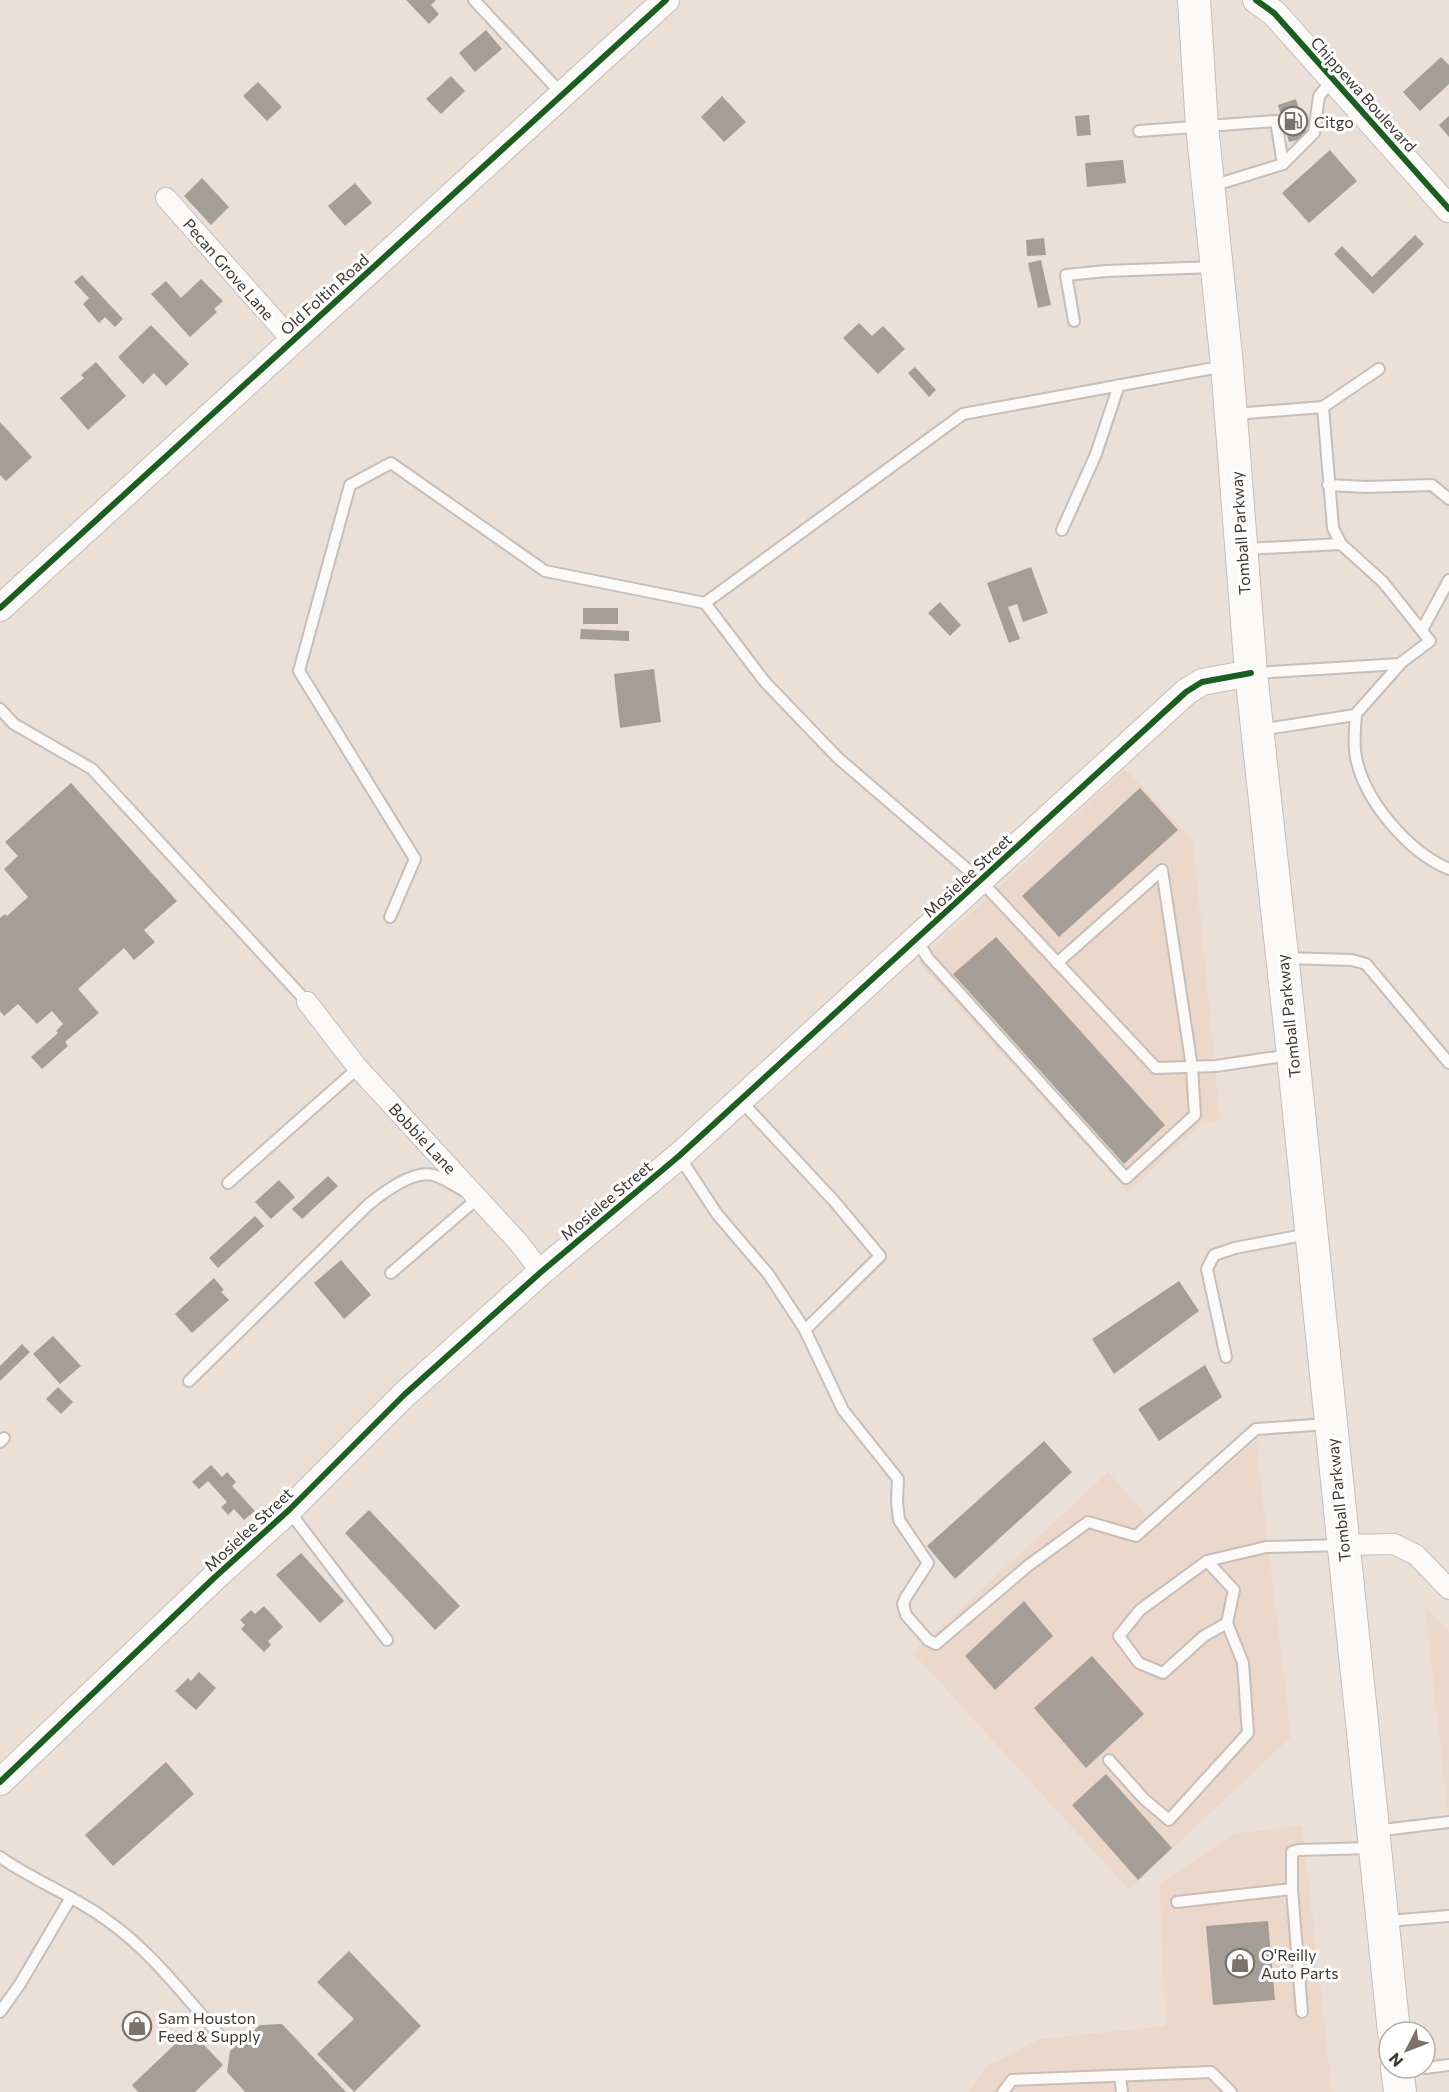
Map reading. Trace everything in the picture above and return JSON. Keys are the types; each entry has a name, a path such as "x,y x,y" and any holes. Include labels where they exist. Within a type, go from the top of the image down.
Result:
{"main road":[{"name":"Tomball Parkway","path":"1194,0 1202,126 1227,365 1251,673 1293,1055 1393,2020"}],"street":[{"name":"Old Foltin Road","path":"0,608 666,0"},
{"name":"Chippewa Boulevard","path":"1256,0 1274,13 1449,209"},
{"name":"Pecan Grove Lane","path":"166,198 293,341"},
{"name":"Mosielee Street","path":"0,1782 215,1577 289,1510 404,1395 541,1272 679,1156 1186,692 1202,682 1251,673"},
{"name":"Bobbie Lane","path":"307,1002 358,1068 519,1243 541,1272"},
{"path":"1343,1545 1394,1544 1416,1556 1449,1589"}],"lane":[{"path":"474,0 563,95"},
{"path":"1208,187 1283,164 1314,133 1319,96 1333,79"},
{"path":"1139,132 1276,122 1283,164"},
{"path":"1074,321 1066,275 1121,270 1217,267"},
{"path":"705,603 963,414 1227,365"},
{"path":"1231,415 1323,407 1379,369"},
{"path":"1062,530 1096,454 1119,385"},
{"path":"1323,407 1333,528 1341,544 1383,582 1430,641 1400,664 1356,715 1354,738 1356,758 1363,779 1379,808 1410,843 1436,864 1449,869"},
{"path":"390,917 415,859 299,671 350,485 391,463 545,571 705,603 765,682 838,758 981,881 1156,1068 1216,1066 1293,1055"},
{"path":"1328,485 1366,487 1432,484 1449,499"},
{"path":"1241,549 1341,544"},
{"path":"1422,630 1449,580"},
{"path":"1251,673 1400,664"},
{"path":"0,709 14,724 92,769 307,1002"},
{"path":"1257,730 1356,715"},
{"path":"917,939 927,957 1126,1178 1195,1115 1192,1067 1162,870 1057,963"},
{"path":"1282,958 1352,960 1366,964 1449,1063"},
{"path":"228,1183 358,1068"},
{"path":"740,1100 834,1202 880,1256 805,1330"},
{"path":"679,1156 717,1214 769,1275 805,1330 843,1410 898,1479 898,1520 928,1563 903,1604 906,1615 928,1640 936,1644 1029,1565 1088,1521 1136,1536 1256,1429 1331,1424"},
{"path":"189,1381 369,1204 391,1188 412,1177 432,1174 478,1198 391,1273"},
{"path":"1226,1357 1207,1269 1214,1255 1235,1248 1311,1234"},
{"path":"289,1510 387,1640"},
{"path":"1227,1623 1204,1636 1163,1673 1139,1663 1119,1636 1140,1610 1207,1561 1266,1547 1343,1545"},
{"path":"1108,1760 1144,1799 1169,1820 1248,1733 1243,1663 1227,1623 1234,1590 1207,1561"},
{"path":"1302,2012 1292,1889 1292,1852 1374,1839 1449,1822"},
{"path":"0,1857 106,1919 129,1936 221,2037"},
{"path":"1177,1902 1292,1889"},
{"path":"0,2012 20,1984 70,1899"},
{"path":"1382,1922 1449,1916"},
{"path":"1004,2092 1012,2080 1211,2072 1231,2092"},
{"path":"1120,2076 1122,2092"}],"shaded area":[{"path":"1125,769 1193,840 1220,1120 1201,1124 1128,1192 918,962"},
{"path":"1256,1441 1291,1737 1129,1890 913,1653 1108,1472 1157,1527"},
{"path":"1425,1606 1449,1632 1449,1824"},
{"path":"1302,1825 1332,2092 969,2092 985,2067 1039,2039 1166,2026 1159,1884 1233,1834"}],"building":[{"path":"406,0 436,0 431,5 439,14 429,24"},
{"path":"486,30 502,49 475,72 459,53"},
{"path":"1441,57 1449,65 1449,84 1420,111 1403,92"},
{"path":"451,76 465,91 441,114 426,99"},
{"path":"258,82 282,107 267,121 243,96"},
{"path":"722,96 746,122 724,142 701,117"},
{"name":"Citgo","path":"1296,99 1308,137 1289,142 1278,105"},
{"path":"1089,115 1091,135 1077,136 1075,116"},
{"path":"1449,116 1449,137 1439,125"},
{"path":"1330,150 1357,181 1309,223 1282,193"},
{"path":"1123,160 1126,183 1087,187 1085,163"},
{"path":"202,178 229,207 211,225 184,196"},
{"path":"355,183 372,203 345,226 328,206"},
{"path":"1415,235 1424,244 1373,294 1334,254 1342,246 1372,277"},
{"path":"1044,238 1046,255 1027,256 1026,240"},
{"path":"1041,260 1051,305 1038,308 1028,263"},
{"path":"82,275 123,319 115,327 105,317 99,323 83,304 89,298 74,282"},
{"path":"201,279 223,301 214,309 217,312 190,337 151,294 166,281 181,298"},
{"path":"859,323 872,336 883,326 905,349 878,374 843,338"},
{"path":"151,325 189,364 166,386 154,373 143,384 118,357"},
{"path":"96,362 126,396 88,430 60,398 84,378 81,375"},
{"path":"915,367 936,390 929,397 908,373"},
{"path":"0,422 32,457 6,481 0,475"},
{"path":"1031,567 1048,613 1023,622 1017,604 1008,607 1020,639 1009,643 987,583"},
{"path":"940,602 961,625 950,636 928,613"},
{"path":"583,608 618,608 618,624 583,624"},
{"path":"581,629 629,631 629,641 580,639"},
{"path":"654,669 661,722 620,728 614,674"},
{"path":"71,783 177,901 144,930 155,942 134,960 124,948 78,989 99,1013 65,1042 68,1046 42,1069 31,1057 58,1033 56,1031 63,1024 52,1011 37,1024 18,1004 4,1016 0,1011 0,918 5,914 7,916 28,897 4,869 18,856 5,842"},
{"path":"1140,788 1178,830 1059,937 1022,896"},
{"path":"996,937 1165,1125 1124,1164 953,974"},
{"path":"328,1176 338,1186 302,1219 292,1209"},
{"path":"279,1180 295,1197 271,1219 255,1202"},
{"path":"255,1216 264,1226 218,1268 209,1258"},
{"path":"341,1260 371,1295 344,1319 314,1283"},
{"path":"214,1278 224,1290 221,1292 229,1300 192,1333 175,1314"},
{"path":"1179,1281 1199,1311 1114,1374 1092,1339"},
{"path":"53,1336 81,1366 60,1384 33,1354"},
{"path":"22,1344 30,1352 0,1381 0,1366"},
{"path":"1205,1365 1222,1397 1159,1441 1138,1409"},
{"path":"58,1387 73,1402 61,1414 46,1399"},
{"path":"1044,1441 1072,1472 955,1579 927,1546"},
{"path":"211,1465 222,1477 227,1472 236,1482 232,1486 255,1511 244,1520 234,1509 228,1515 221,1507 227,1502 208,1481 199,1489 192,1482"},
{"path":"369,1510 460,1606 435,1630 345,1533"},
{"path":"301,1553 344,1601 320,1623 276,1575"},
{"path":"1024,1601 1053,1636 995,1690 965,1656"},
{"path":"264,1606 283,1627 268,1641 271,1645 264,1652 241,1629 245,1625 240,1620 251,1610 255,1614"},
{"path":"1092,1656 1144,1714 1086,1768 1034,1708"},
{"path":"199,1672 216,1688 196,1710 175,1691 188,1678 191,1681"},
{"path":"166,1762 194,1794 113,1866 85,1835"},
{"path":"1106,1774 1172,1848 1138,1880 1072,1805"},
{"name":"O'Reilly Auto Parts","path":"1268,1921 1275,2000 1213,2005 1206,1926"},
{"path":"349,1951 421,2026 354,2092 317,2054 354,2019 317,1982"},
{"path":"282,2024 346,2092 245,2092 227,2072 230,2051 260,2025"},
{"path":"190,2030 223,2065 195,2092 138,2092 132,2085"}],"cycle path":[{"path":"0,608 666,0"},
{"path":"1256,0 1274,13 1449,209"},
{"path":"0,1782 215,1577 289,1510 404,1395 541,1272 679,1156 1186,692 1202,682 1251,673"}],"place":[{"name":"Citgo","path":"1293,121"},
{"name":"O'Reilly Auto Parts","path":"1240,1963"},
{"name":"Sam Houston Feed & Supply","path":"137,2026"}]}
